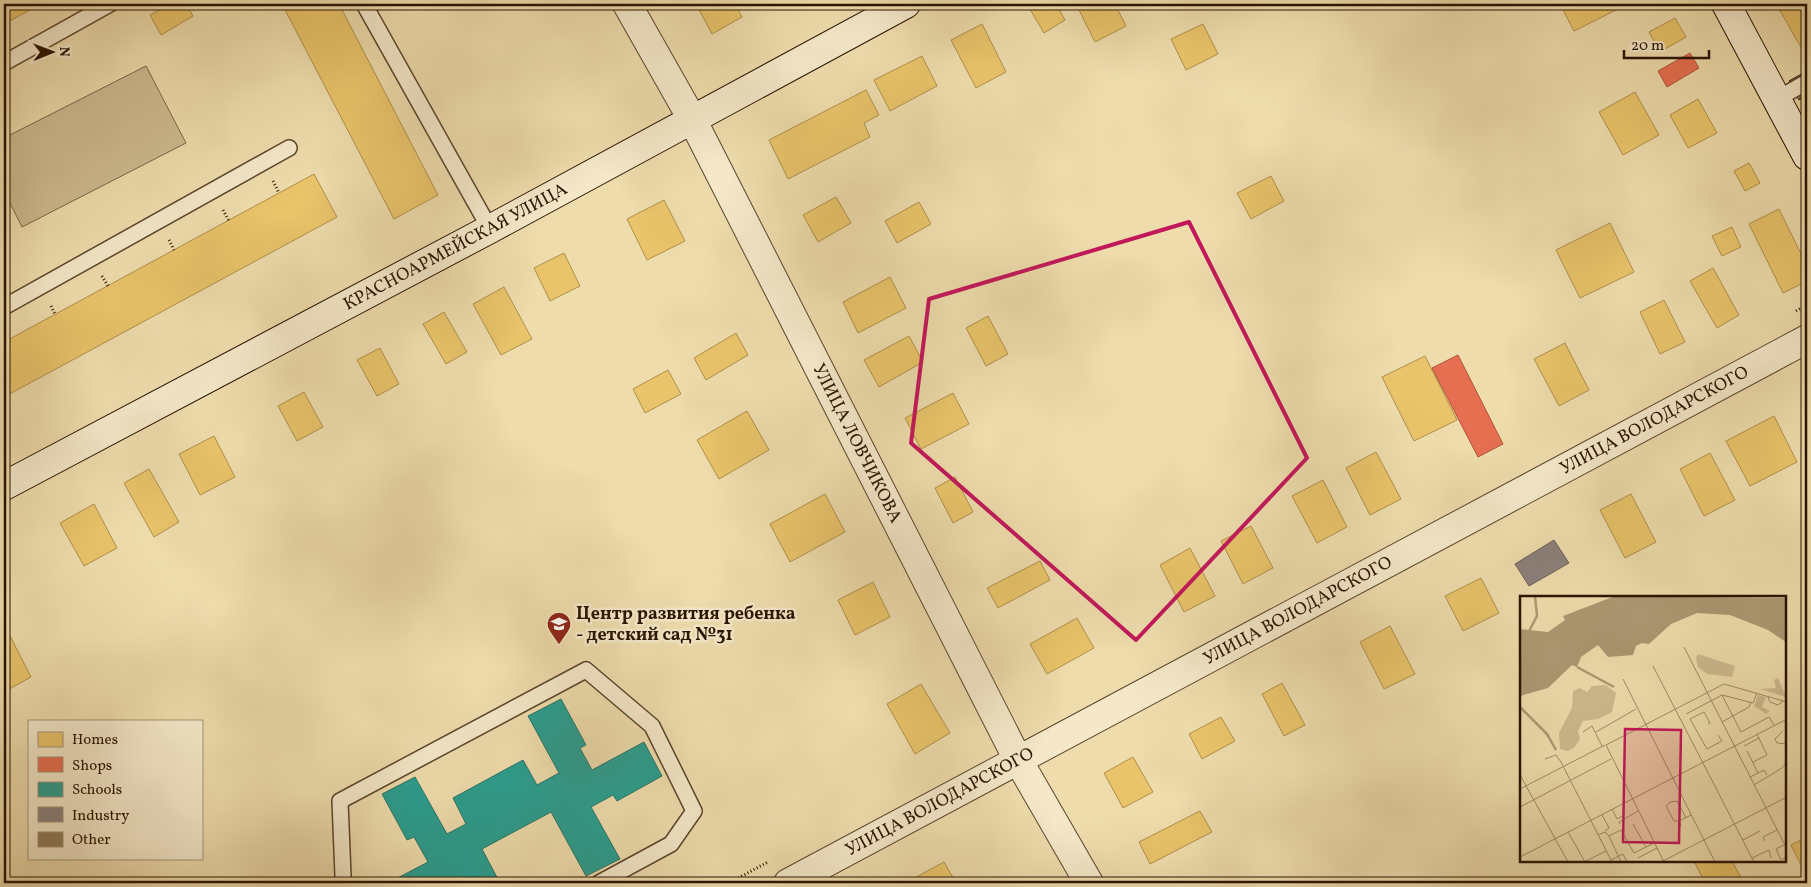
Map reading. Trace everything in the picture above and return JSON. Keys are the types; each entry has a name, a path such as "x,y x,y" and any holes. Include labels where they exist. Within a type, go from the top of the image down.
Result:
{"street":[{"name":"УЛИЦА ЛОВЧИКОВА","path":"627,4 692,119 1018,760 1089,883"},
{"name":"КРАСНОАРМЕЙСКАЯ УЛИЦА","path":"4,486 490,229 906,4"},
{"path":"1726,4 1807,156"},
{"name":"УЛИЦА ВОЛОДАРСКОГО","path":"788,883 1807,339"}],"lane":[{"path":"4,63 110,4"},
{"path":"364,4 490,229"},
{"path":"1777,99 1807,82"},
{"path":"4,307 289,148"},
{"path":"341,881 340,801 586,670 652,726 694,811 671,844 598,883"}],"highlighted area":[{"path":"1189,222 1307,458 1136,640 911,443 929,299"}],"shaded area":[{"path":"146,66 186,143 22,227 4,191 4,138"}],"building: Homes":[{"path":"4,4 41,4 4,24"},
{"path":"170,4 186,4 193,16 161,35 150,15"},
{"path":"282,4 339,4 438,195 394,219"},
{"path":"696,4 735,4 742,17 712,34"},
{"path":"1027,4 1056,4 1065,20 1044,33"},
{"path":"1076,4 1115,4 1126,26 1095,42"},
{"path":"1560,4 1621,4 1622,7 1574,31"},
{"path":"1784,4 1807,4 1807,48 1803,51 1778,7"},
{"path":"1675,18 1686,37 1660,52 1649,32"},
{"path":"982,24 1006,72 976,88 951,40"},
{"path":"1203,24 1218,54 1186,70 1171,39"},
{"path":"922,56 937,86 890,111 874,80"},
{"path":"866,90 879,115 864,123 870,137 788,179 769,140"},
{"path":"1635,92 1659,135 1623,155 1599,112"},
{"path":"1698,99 1717,133 1688,148 1670,115"},
{"path":"1749,163 1760,183 1745,191 1734,171"},
{"path":"314,174 337,217 4,397 4,342"},
{"path":"1271,176 1284,201 1251,219 1237,193"},
{"path":"836,197 851,223 818,242 803,215"},
{"path":"664,200 685,241 647,260 627,219"},
{"path":"919,202 931,224 897,243 885,221"},
{"path":"1779,209 1807,266 1807,281 1783,293 1749,224"},
{"path":"1610,223 1634,272 1580,298 1556,250"},
{"path":"1732,227 1741,247 1722,256 1712,236"},
{"path":"564,253 580,286 550,301 534,268"},
{"path":"1713,268 1739,315 1717,328 1690,281"},
{"path":"890,277 906,308 858,333 843,302"},
{"path":"504,287 532,339 501,355 473,304"},
{"path":"1664,300 1685,342 1660,354 1640,312"},
{"path":"444,312 467,352 446,364 423,324"},
{"path":"988,316 1008,354 986,366 966,328"},
{"path":"736,333 748,355 706,380 694,358"},
{"path":"909,336 923,362 879,387 864,360"},
{"path":"1565,343 1589,390 1559,406 1534,359"},
{"path":"380,348 399,384 377,396 357,360"},
{"path":"1425,356 1457,420 1414,441 1382,377"},
{"path":"668,370 681,394 645,413 633,389"},
{"path":"304,392 323,427 297,441 278,406"},
{"path":"953,393 969,424 921,449 905,418"},
{"path":"747,411 769,450 719,479 697,440"},
{"path":"1774,416 1797,462 1750,486 1726,441"},
{"path":"214,436 235,477 200,495 179,454"},
{"path":"1376,452 1401,499 1370,515 1346,468"},
{"path":"1710,453 1735,500 1704,516 1680,469"},
{"path":"149,469 179,522 154,537 124,483"},
{"path":"955,477 973,512 953,523 935,488"},
{"path":"1323,480 1347,527 1317,543 1292,496"},
{"path":"825,494 845,532 790,562 770,524"},
{"path":"1631,494 1656,542 1625,558 1600,510"},
{"path":"94,504 117,548 84,566 60,523"},
{"path":"1251,526 1273,568 1243,584 1221,541"},
{"path":"1190,548 1215,596 1184,612 1160,565"},
{"path":"1040,561 1050,580 998,608 987,588"},
{"path":"1481,578 1499,613 1463,631 1445,596"},
{"path":"873,582 890,617 855,635 838,600"},
{"path":"1077,618 1094,648 1047,674 1030,644"},
{"path":"1390,626 1415,674 1384,689 1360,642"},
{"path":"7,630 31,677 4,692 4,632"},
{"path":"1282,683 1305,725 1284,736 1262,694"},
{"path":"921,684 950,733 915,754 887,704"},
{"path":"1221,717 1235,741 1202,759 1189,734"},
{"path":"1133,757 1153,792 1123,808 1104,773"},
{"path":"1200,811 1212,832 1150,864 1139,842"},
{"path":"1807,837 1807,877 1791,845"},
{"path":"944,862 956,883 910,883 909,881"},
{"path":"1694,862 1733,862 1744,883 1705,883"}],"building: Shops":[{"path":"1690,53 1699,68 1667,87 1658,71"},
{"path":"1458,355 1503,444 1478,457 1432,368"}],"building: Schools":[{"path":"561,699 586,745 580,748 592,770 644,742 662,776 617,801 613,795 591,807 620,859 586,876 551,812 482,849 500,883 458,883 455,878 447,883 388,883 428,862 414,837 407,840 382,794 415,777 447,834 466,824 453,798 523,760 537,785 559,773 528,716"}],"building: Industry":[{"path":"1554,540 1569,563 1529,586 1515,564"}],"building: Other":[{"path":"1807,71 1807,95 1799,100 1789,81"}],"place":[{"name":"Центр развития ребенка - детский сад №31","path":"559,645"}]}
